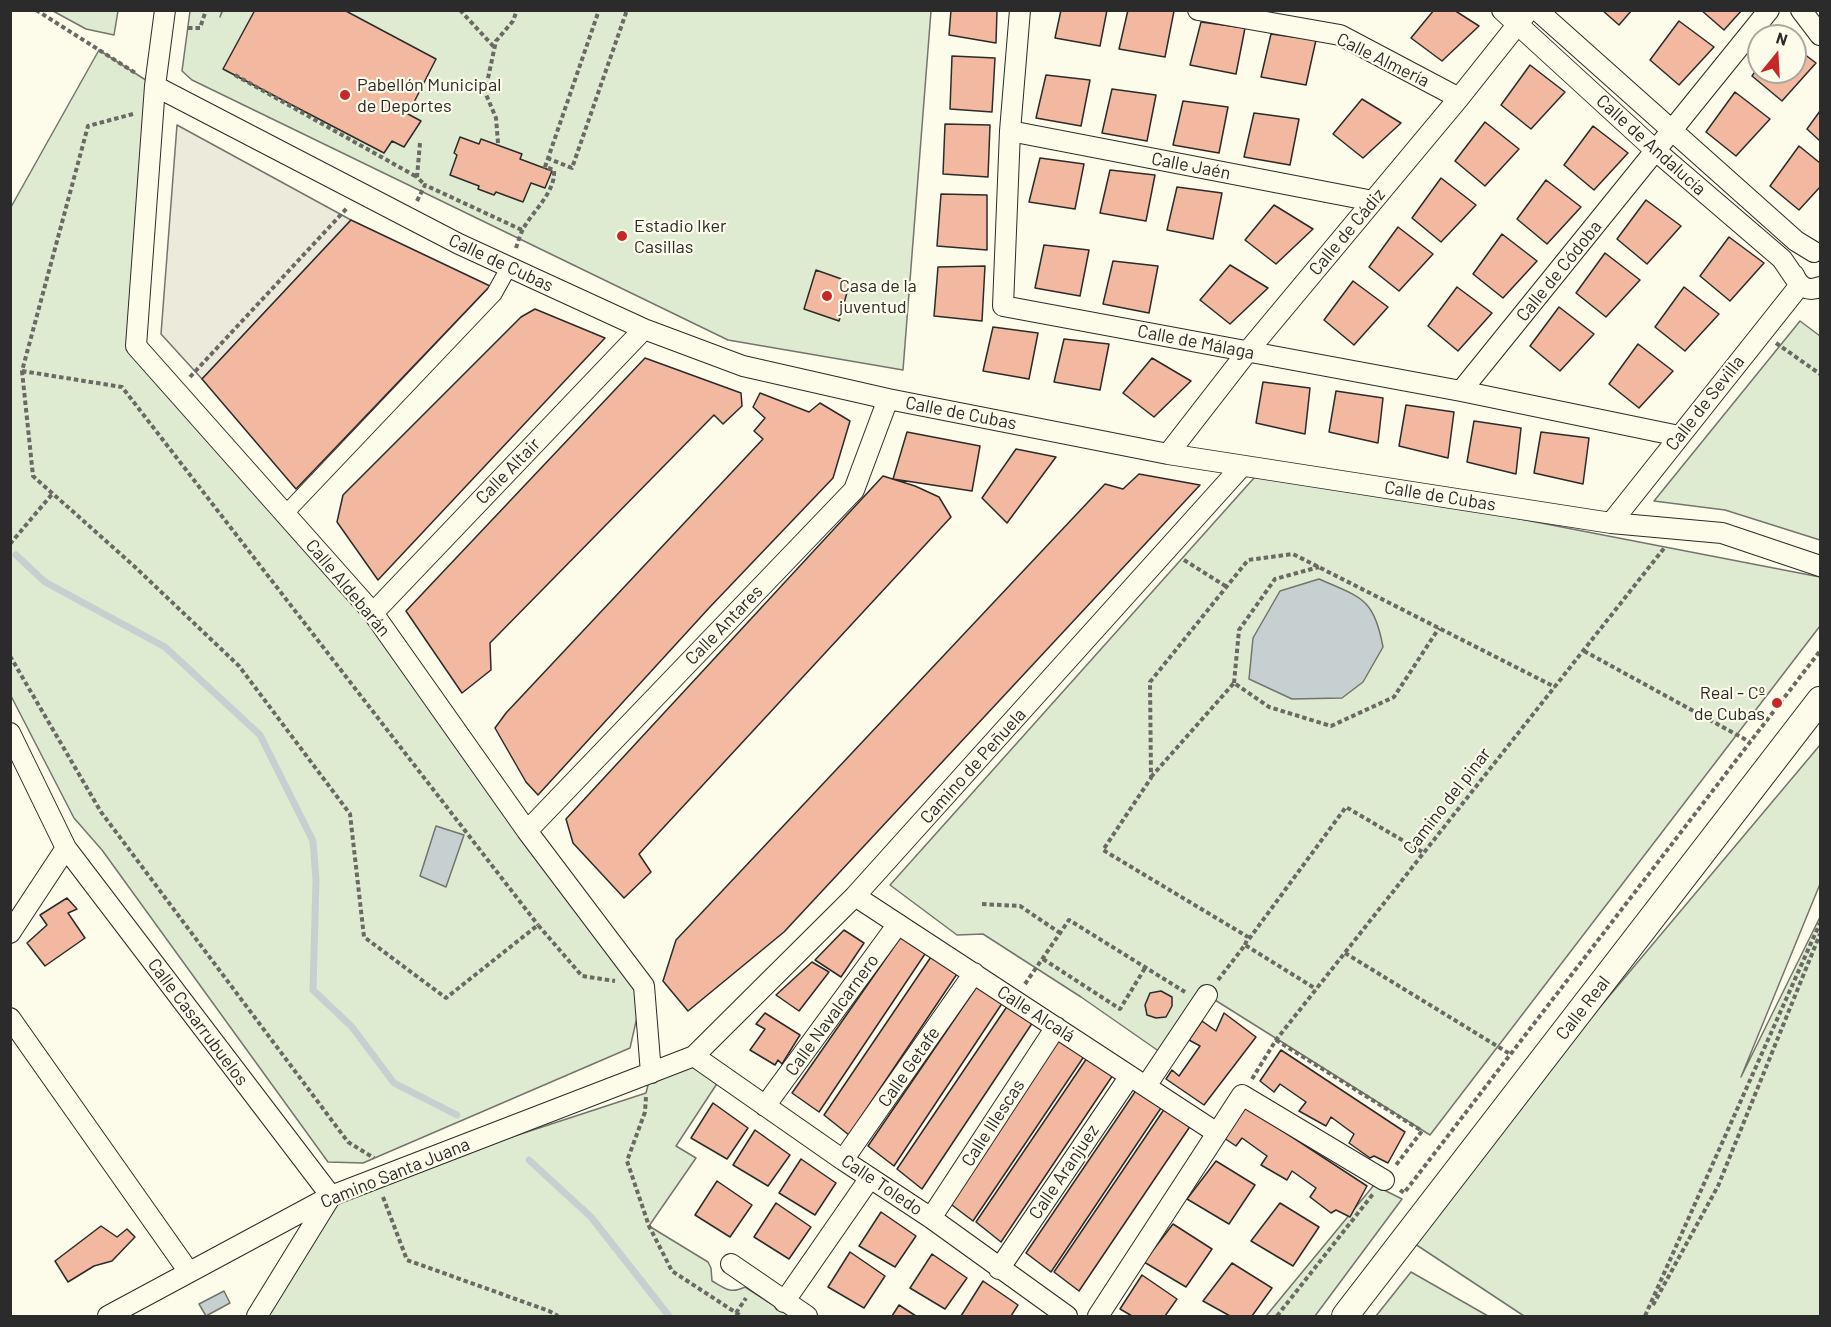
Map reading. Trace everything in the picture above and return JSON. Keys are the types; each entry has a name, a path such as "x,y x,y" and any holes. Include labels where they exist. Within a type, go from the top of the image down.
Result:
{"street":[{"name":"Calle Aldebarán","path":"165,10 155,86 136,346 373,613 527,831 644,986"},
{"name":"Calle de Málaga","path":"1020,10 1010,131 1003,306 1461,391 1679,436"},
{"name":"Calle Almería","path":"1198,10 1340,35 1459,98"},
{"name":"Calle de Andalucía","path":"1502,10 1523,17 1656,151 1782,259 1821,299"},
{"name":"Calle de Andalucía","path":"1537,10 1796,241 1817,253"},
{"name":"Calle de Códoba","path":"1461,391 1769,10"},
{"path":"1801,10 1821,34"},
{"name":"Calle de Cádiz","path":"1167,454 1248,351 1459,98 1523,17"},
{"name":"Calle de Cubas","path":"155,86 459,244 644,330 743,366 888,399 1167,454 1611,523 1722,533 1821,566"},
{"name":"Calle Jaén","path":"1010,131 1373,201"},
{"path":"1805,285 1794,275 1796,261 1800,255 1817,253"},
{"path":"285,514 494,294 509,267"},
{"name":"Calle de Sevilla","path":"1611,523 1761,333 1805,285"},
{"name":"Calle Altair","path":"373,613 644,330"},
{"name":"Calle Antares","path":"527,831 854,490 888,399"},
{"name":"Camino de Peñuela","path":"694,1056 855,896 1242,466"},
{"name":"Calle Real","path":"1345,1317 1821,700"},
{"name":"Calle Casarrubuelos","path":"10,733 66,848 331,1196"},
{"path":"10,933 66,848"},
{"name":"Calle Alcalá","path":"855,896 1217,1133"},
{"name":"Calle Navalcarnero","path":"765,1106 898,924"},
{"name":"Calle Getafe","path":"843,1160 974,973"},
{"path":"644,986 651,1073"},
{"name":"Calle Aranjuez","path":"999,1269 1138,1081 1205,999"},
{"path":"10,1018 189,1272"},
{"name":"Calle Illescas","path":"931,1218 1056,1027"},
{"name":"Camino Santa Juana","path":"108,1317 331,1196 694,1056"},
{"name":"Calle Toledo","path":"694,1056 931,1218 1067,1316"},
{"path":"1098,1317 1242,1095 1384,1180"},
{"path":"784,1302 870,1178"},
{"path":"257,1317 331,1196"},
{"path":"731,1264 807,1317"}],"path":[{"path":"188,28 200,28 206,10"},
{"path":"460,10 495,48"},
{"path":"498,143 496,118 485,92 496,41 513,21 517,10"},
{"path":"509,267 522,230 552,183 554,170 544,167 599,10"},
{"path":"547,158 572,168 627,10"},
{"path":"36,11 155,86"},
{"path":"235,75 417,177 425,185 522,230"},
{"path":"154,109 88,126 22,371 33,476 135,567 239,666 350,814 364,938 446,998 538,925"},
{"path":"417,177 420,143"},
{"path":"409,218 425,185"},
{"path":"176,392 361,193"},
{"path":"1761,333 1821,374"},
{"path":"22,371 122,387 538,925 582,976 644,986"},
{"path":"10,544 53,493"},
{"name":"Camino del pinar","path":"1242,1095 1276,1040 1680,529"},
{"path":"1167,549 1227,587"},
{"path":"1151,778 1150,682 1248,560 1293,554 1555,687"},
{"path":"1245,945 1248,938 1103,850 1151,778 1234,683 1239,630 1275,579 1319,567"},
{"path":"1234,683 1269,707 1331,726 1394,697 1439,628"},
{"path":"1584,651 1750,742"},
{"path":"1404,1193 1821,651"},
{"path":"10,656 101,812 348,1142 395,1171"},
{"path":"1014,1000 1069,920 1145,968 1205,999 1346,807 1424,853"},
{"path":"982,904 1020,906 1060,933"},
{"path":"1646,1317 1821,923"},
{"path":"1646,1317 1718,1186 1821,934"},
{"path":"1245,945 1316,989"},
{"path":"1345,953 1510,1054"},
{"path":"1042,959 1120,1009 1145,968"},
{"path":"1276,1040 1422,1131 1277,1317"},
{"path":"651,1073 646,1093 645,1112 627,1161 649,1226 672,1271 741,1317"},
{"path":"383,1197 407,1260 549,1311 558,1317"}],"green space":[{"path":"223,10 931,11 903,370 728,340 192,80 182,71 190,11 222,11 220,17"},
{"path":"53,11 118,11 114,35 86,29"},
{"path":"99,50 155,86 136,346 373,613 644,986 630,1048 363,1163 328,1162 102,850 74,818 11,696 11,207"},
{"path":"1800,321 1820,336 1820,540 1725,510 1654,501"},
{"path":"1262,469 1820,577 1820,626 1430,1135 1207,995 1160,1052 1081,997 983,934 957,935 890,885"},
{"path":"1820,745 1820,884 1741,1077 1820,917 1820,1316 1524,1316 1406,1238"},
{"path":"694,1056 722,1076 676,1146 696,1158 649,1226 708,1262 712,1281 732,1290 745,1287 790,1316 257,1316 331,1196 646,1093 651,1073"},
{"path":"1374,1185 1402,1199 1315,1316 1266,1316"},
{"path":"1411,1272 1488,1316 1376,1316"}],"shaded area":[{"path":"177,125 351,220 202,379 161,334"},
{"path":"1319,579 1364,602 1375,618 1383,647 1363,682 1342,698 1292,699 1249,679 1253,638 1280,591"},
{"path":"436,826 464,835 446,887 420,876"},
{"path":"224,1291 230,1303 206,1316 199,1304"}],"building":[{"name":"Pabellón Municipal de Deportes","path":"255,10 344,10 436,59 408,114 421,121 404,147 392,141 384,153 223,69"},
{"path":"951,10 997,10 996,43 949,35"},
{"path":"1061,10 1107,10 1100,46 1055,38"},
{"path":"1128,10 1174,11 1165,57 1119,49"},
{"path":"1434,10 1454,10 1479,26 1442,61 1411,38"},
{"path":"1602,10 1632,10 1619,25"},
{"path":"1701,10 1742,10 1724,30"},
{"path":"1679,21 1714,47 1679,85 1650,60"},
{"path":"1201,22 1245,28 1236,74 1190,65"},
{"path":"1271,34 1316,40 1306,85 1261,77"},
{"path":"952,56 995,58 992,112 950,109"},
{"path":"1807,56 1816,63 1807,73"},
{"path":"1530,65 1565,92 1531,129 1501,105"},
{"path":"1046,75 1090,80 1081,126 1036,118"},
{"path":"1762,84 1797,84 1782,101"},
{"path":"1112,89 1156,95 1147,141 1102,133"},
{"path":"1735,92 1770,119 1736,156 1706,132"},
{"path":"1362,99 1401,123 1363,158 1333,134"},
{"path":"1183,101 1228,107 1219,153 1173,145"},
{"path":"1820,111 1820,141 1807,129"},
{"path":"1254,113 1299,119 1290,165 1244,157"},
{"path":"1485,122 1519,149 1485,186 1455,161"},
{"path":"945,124 990,125 988,177 943,174"},
{"path":"1593,126 1628,153 1594,190 1564,165"},
{"path":"460,137 479,144 481,139 522,154 520,159 552,171 545,188 531,183 523,202 496,192 494,195 478,189 479,186 450,175"},
{"path":"1799,146 1820,163 1820,187 1799,210 1770,186"},
{"path":"1040,158 1084,164 1075,209 1029,202"},
{"path":"1110,170 1155,175 1146,221 1100,213"},
{"path":"1441,178 1476,205 1441,242 1412,218"},
{"path":"1546,180 1581,207 1547,244 1517,219"},
{"path":"1177,187 1222,193 1213,239 1167,230"},
{"path":"941,194 987,195 987,250 937,246"},
{"path":"1646,200 1681,226 1647,264 1617,239"},
{"path":"1274,205 1313,229 1276,264 1245,240"},
{"path":"351,220 490,286 296,489 202,379"},
{"path":"1398,227 1433,254 1399,291 1369,267"},
{"path":"1502,234 1537,261 1503,298 1473,274"},
{"path":"1729,237 1764,263 1730,301 1700,276"},
{"path":"1044,245 1089,250 1080,296 1035,288"},
{"path":"1605,253 1640,280 1606,317 1576,293"},
{"path":"1113,261 1158,266 1149,313 1103,304"},
{"path":"1230,265 1268,288 1230,324 1200,300"},
{"path":"985,266 982,321 934,316 938,267"},
{"name":"Casa de la juventud","path":"816,270 850,282 839,321 804,309"},
{"path":"1353,281 1388,307 1354,345 1324,320"},
{"path":"1457,287 1492,313 1458,351 1428,326"},
{"path":"1684,287 1719,314 1685,351 1655,327"},
{"path":"1559,307 1594,334 1560,371 1530,346"},
{"path":"535,309 605,338 378,580 337,522 343,495 521,317"},
{"path":"993,327 1038,333 1029,379 983,371"},
{"path":"1064,339 1109,344 1100,390 1054,382"},
{"path":"1638,344 1673,371 1639,408 1609,384"},
{"path":"645,358 741,393 742,406 723,424 714,415 490,643 491,670 462,693 406,611"},
{"path":"1152,358 1191,381 1154,417 1123,393"},
{"path":"1263,382 1310,388 1305,434 1256,423"},
{"path":"1336,391 1383,398 1378,443 1329,432"},
{"path":"760,393 809,412 820,403 850,421 833,478 709,608 538,795 526,782 495,728 506,713 763,439 754,431 765,418 753,407"},
{"path":"1406,405 1454,412 1448,458 1399,446"},
{"path":"1474,421 1521,428 1516,474 1467,462"},
{"path":"907,432 980,446 972,491 893,479"},
{"path":"1541,432 1589,438 1583,484 1534,473"},
{"path":"1016,449 1056,457 1007,523 982,498"},
{"path":"1139,474 1200,485 784,932 688,1011 663,981 676,940 1105,484 1123,489"},
{"path":"883,476 915,486 939,497 951,517 639,854 651,872 624,898 573,843 566,819"},
{"path":"67,898 77,909 68,913 85,938 45,966 27,943 47,925 40,915"},
{"path":"844,930 864,943 841,977 815,960"},
{"path":"905,931 929,948 819,1112 792,1093"},
{"path":"935,951 961,968 849,1135 824,1115"},
{"path":"812,962 829,972 799,1011 776,995"},
{"path":"980,982 1005,999 894,1166 868,1146"},
{"path":"1161,991 1172,997 1172,1006 1166,1017 1156,1018 1147,1015 1145,1005 1150,993"},
{"path":"1008,1005 1033,1022 922,1189 897,1169"},
{"path":"765,1013 800,1035 782,1064 778,1060 775,1065 750,1050 765,1029 756,1024"},
{"path":"1224,1013 1256,1037 1204,1105 1166,1079 1172,1070 1179,1076 1200,1046 1189,1040 1202,1021 1216,1031"},
{"path":"1059,1038 1085,1055 973,1221 948,1202"},
{"path":"1281,1050 1405,1132 1388,1163 1374,1156 1370,1158 1349,1143 1354,1134 1331,1117 1326,1126 1299,1111 1306,1102 1280,1084 1274,1092 1260,1081"},
{"path":"1087,1058 1113,1075 1001,1242 976,1222"},
{"path":"1137,1089 1163,1105 1051,1272 1026,1253"},
{"path":"713,1103 748,1128 727,1159 691,1138"},
{"path":"1243,1105 1367,1186 1350,1217 1336,1210 1331,1213 1310,1197 1316,1188 1292,1171 1287,1180 1261,1165 1267,1156 1242,1138 1236,1146 1221,1136"},
{"path":"1165,1108 1191,1125 1079,1291 1054,1272"},
{"path":"755,1130 790,1155 768,1186 733,1165"},
{"path":"801,1159 836,1183 815,1215 779,1193"},
{"path":"1216,1161 1255,1185 1229,1224 1187,1199"},
{"path":"717,1181 752,1205 730,1237 695,1215"},
{"path":"776,1203 811,1227 789,1259 754,1237"},
{"path":"1280,1203 1319,1227 1293,1266 1251,1241"},
{"path":"881,1212 916,1236 895,1267 859,1246"},
{"path":"1173,1224 1212,1249 1186,1287 1144,1262"},
{"path":"101,1226 117,1237 127,1229 135,1237 112,1261 94,1266 68,1282 55,1261"},
{"path":"850,1252 885,1276 864,1308 828,1287"},
{"path":"932,1254 967,1278 945,1309 910,1288"},
{"path":"1232,1263 1272,1288 1252,1316 1230,1316 1203,1301"},
{"path":"1142,1275 1177,1299 1165,1316 1132,1316 1120,1309"},
{"path":"983,1281 1018,1305 1011,1316 961,1316"},
{"path":"899,1305 916,1316 892,1316"}],"waterway":[{"path":"16,555 45,582 165,647 260,735 313,841 316,880 313,990 352,1027 394,1083 457,1115"},
{"path":"529,1160 591,1217 669,1316"}],"place":[{"name":"Pabellón Municipal de Deportes","path":"345,95"},
{"name":"Estadio Iker Casillas","path":"622,236"},
{"name":"Casa de la juventud","path":"827,296"},
{"name":"Real - Cº de Cubas","path":"1777,703"}]}
